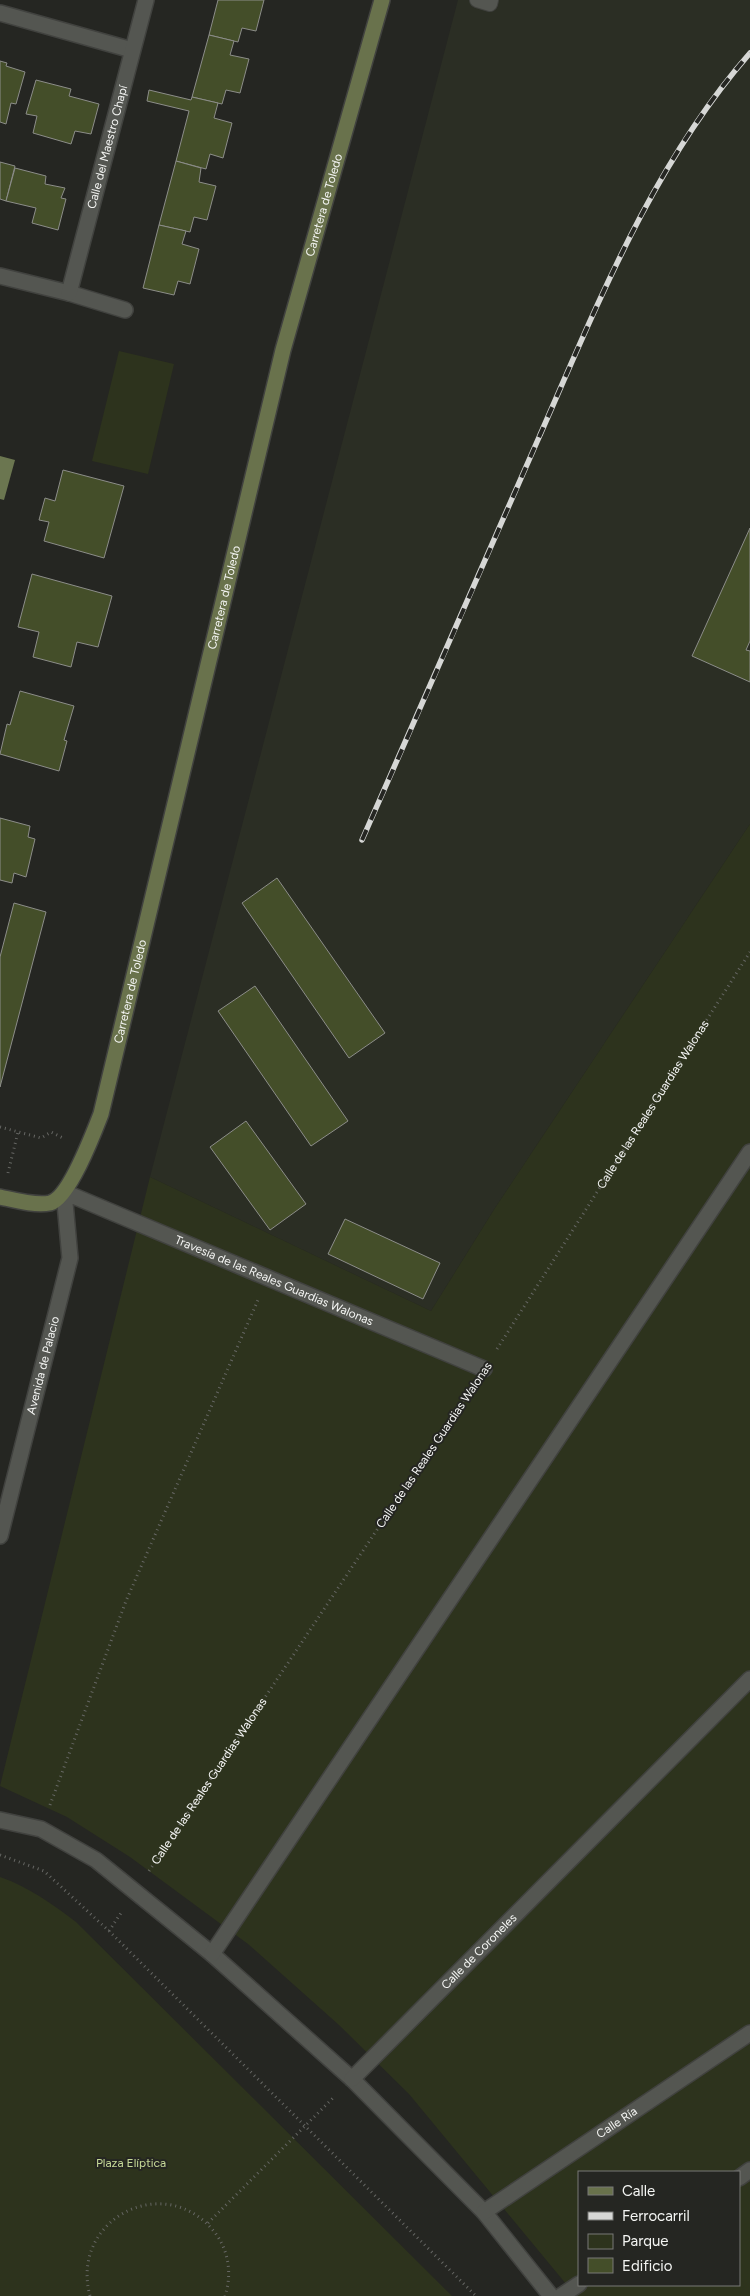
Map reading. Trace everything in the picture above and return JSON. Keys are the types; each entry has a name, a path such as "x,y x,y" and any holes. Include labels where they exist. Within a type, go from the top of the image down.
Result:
{"street":[{"name":"Calle del Maestro Chapí","path":"69,293 146,0"},
{"name":"Carretera de Toledo","path":"64,1192 88,1150 102,1114 283,350 382,0"},
{"path":"0,13 132,50"},
{"path":"0,277 69,293 125,310"},
{"path":"212,1954 750,1152"},
{"path":"1,1197 36,1203 51,1203 64,1192"},
{"name":"Travesía de las Reales Guardias Walonas","path":"64,1192 484,1370"},
{"name":"Avenida de Palacio","path":"0,1536 70,1258 64,1192"},
{"name":"Calle de Coroneles","path":"352,2079 750,1679"},
{"path":"0,1820 41,1829 96,1860 212,1954 352,2079 484,2212 551,2296"},
{"name":"Calle Ría","path":"484,2212 750,2033"},
{"path":"561,2296 578,2285"}],"lane":[{"path":"477,0 490,4 490,0"}],"path":[{"name":"Calle de las Reales Guardias Walonas","path":"109,1932 484,1370 750,952"},
{"path":"0,1127 41,1138 51,1132 88,1150"},
{"path":"1,1197 18,1132"},
{"path":"41,1829 126,1601 268,1278"},
{"path":"0,1855 44,1871 109,1932 476,2296"},
{"path":"208,2223 352,2079"},
{"path":"90,2296 86,2281 88,2256 99,2234 116,2216 138,2205 164,2203 188,2209 208,2223 222,2242 228,2263 228,2285 225,2296"}],"shaded area":[{"path":"458,0 750,0 750,824 495,1208 431,1311 150,1177"},
{"path":"0,456 15,460 4,500 0,499"}],"green space":[{"path":"119,351 174,364 148,474 92,461"},
{"path":"750,824 750,2296 576,2296 409,2094 339,2025 248,1944 130,1857 67,1817 0,1786 150,1177 431,1311 495,1208"},
{"name":"Plaza Elíptica","path":"0,1877 49,1902 76,1922 452,2296 0,2296"}],"building":[{"path":"218,0 264,0 256,31 242,28 238,42 209,35"},
{"path":"209,35 234,41 230,55 249,59 240,93 226,90 222,104 192,97"},
{"path":"0,61 7,63 6,66 25,72 16,104 11,103 6,124 0,122"},
{"path":"36,80 71,89 69,96 99,104 91,134 75,131 71,144 33,133 37,116 26,114"},
{"path":"149,90 191,100 192,97 218,103 214,118 232,123 223,158 210,154 206,169 176,161 189,111 147,101"},
{"path":"176,161 201,168 199,182 216,186 207,220 194,217 190,232 159,225"},
{"path":"0,162 15,166 6,201 0,199"},
{"path":"15,168 46,176 45,184 65,188 61,198 66,199 58,230 32,223 36,208 6,201"},
{"path":"159,225 186,231 182,244 199,249 190,284 178,281 174,295 143,288"},
{"path":"63,470 124,486 104,558 44,541 49,522 39,520 45,498 55,501"},
{"path":"750,528 750,641 746,650 750,651 750,682 692,656"},
{"path":"32,574 112,596 98,647 77,642 71,667 33,657 39,632 18,627"},
{"path":"20,691 74,706 64,740 67,741 59,771 0,754 7,724 10,725"},
{"path":"0,818 30,826 28,837 35,839 26,877 14,873 12,883 0,880"},
{"path":"277,878 385,1033 349,1058 242,903"},
{"path":"14,903 46,912 0,1087 0,957"},
{"path":"255,986 348,1121 311,1146 218,1011"},
{"path":"246,1121 306,1204 270,1230 210,1147"},
{"path":"345,1219 440,1263 423,1299 328,1254"}],"railway":[{"path":"362,840 584,335 631,235 685,140 716,95 750,53"}]}
